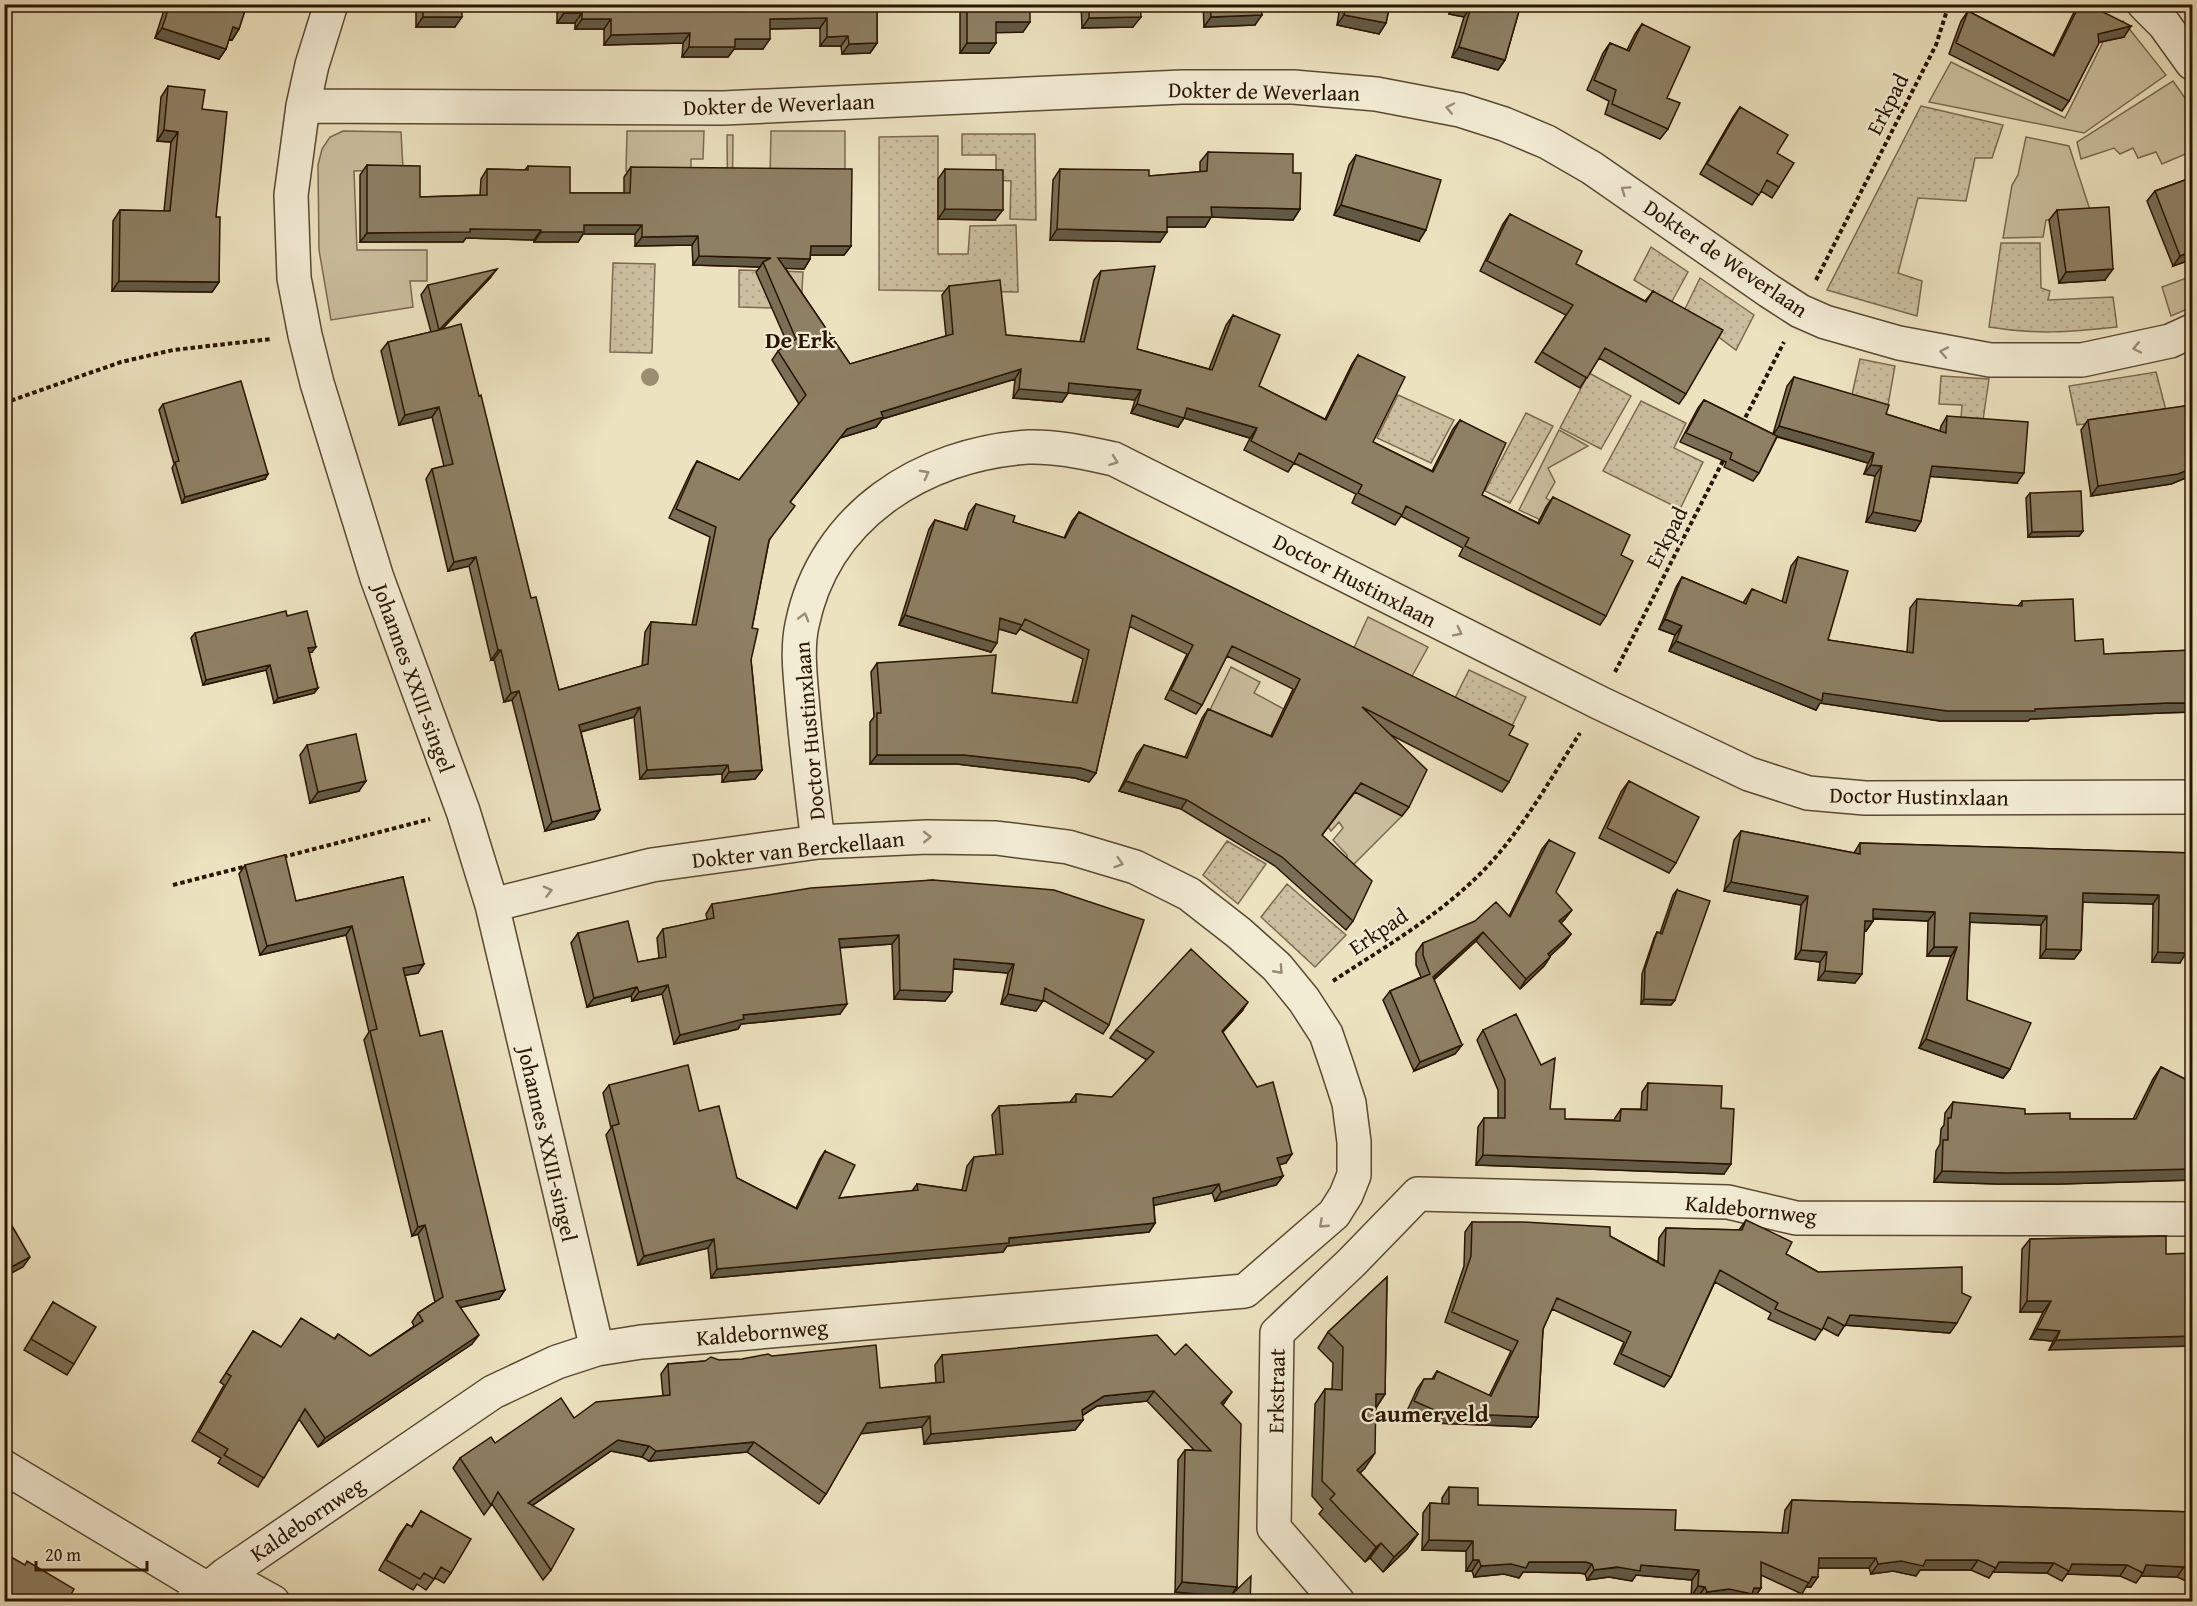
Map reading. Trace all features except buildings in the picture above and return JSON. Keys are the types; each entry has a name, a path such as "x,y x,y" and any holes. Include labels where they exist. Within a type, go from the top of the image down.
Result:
{"street":[{"name":"Johannes XXIII-singel","path":"331,4 312,65 303,106 291,195 294,278 305,335 317,383 376,578 463,811 492,905 597,1349"},
{"path":"2144,4 2164,24 2193,63"},
{"name":"Dokter de Weverlaan","path":"303,106 723,108 1218,87 1293,87 1376,94 1460,110 1504,124 1547,142 1592,168 1800,311 1826,322 1899,343 1989,360 2082,360 2170,341 2193,331"},
{"name":"Doctor Hustinxlaan","path":"818,842 799,664 801,626 814,582 835,546 860,515 901,486 937,467 981,453 1030,447 1070,450 1114,459 1600,703 1749,774 1808,793 1865,798 2193,797"},
{"name":"Dokter van Berckellaan","path":"492,905 652,865 818,842 927,837 996,838 1068,847 1135,867 1189,894 1239,933 1277,967 1304,1000 1326,1034 1349,1103 1354,1142 1354,1176"},
{"name":"Kaldebornweg","path":"208,1588 493,1392 556,1362 597,1349 640,1342 1245,1290 1334,1214 1354,1176"},
{"name":"Kaldebornweg","path":"1418,1194 1728,1202 1796,1218 2193,1219"},
{"name":"Erkstraat","path":"1338,1602 1274,1528 1277,1333 1351,1263 1418,1194"},
{"path":"4,1467 208,1588 273,1602"}],"path":[{"name":"Erkpad","path":"1740,428 1936,45 1949,4"},
{"path":"4,403 121,362 173,350 305,335"},
{"name":"Erkpad","path":"1304,1000 1451,901 1481,873 1524,819 1600,703 1730,449"},
{"path":"273,859 463,811"},
{"path":"173,885 251,865"}],"shaded area":[{"path":"2123,21 2166,75 2084,133 1929,102 1951,62 2065,118 2109,30"},
{"path":"2173,81 2192,108 2192,158 2190,152 2162,164 2156,152 2138,158 2133,148 2120,154 2114,148 2081,159 2077,142"},
{"path":"1921,106 2003,125 1992,158 1975,158 1966,201 1918,198 1898,273 1922,281 1917,316 1827,290"},
{"path":"343,131 401,132 403,169 354,171 357,250 427,250 427,281 410,281 413,307 331,320 319,250 318,165 322,149 330,137"},
{"path":"627,131 704,131 703,159 691,159 691,172 626,171"},
{"path":"771,131 845,131 845,179 770,178"},
{"path":"962,134 1035,134 1036,220 1010,219 1011,181 996,180 996,155 962,155"},
{"path":"727,135 733,135 732,230 728,230"},
{"path":"938,136 938,254 968,254 970,226 1016,225 1018,292 879,290 879,137"},
{"path":"2026,137 2069,146 2093,219 2046,220 2043,237 2003,238 2012,185 2018,175"},
{"path":"2001,243 2040,243 2041,288 2050,291 2048,300 2113,297 2117,327 2053,332 1989,327"},
{"path":"1651,247 1688,272 1671,303 1634,280"},
{"path":"613,263 655,264 652,353 610,352"},
{"path":"739,270 772,271 771,308 739,307"},
{"path":"779,271 803,272 801,308"},
{"path":"2192,276 2192,307 2171,316 2162,287"},
{"path":"1700,278 1754,315 1736,350 1684,311"},
{"path":"1860,359 1895,366 1888,405 1851,399"},
{"path":"2156,372 2167,414 2077,425 2069,386"},
{"path":"1589,373 1631,396 1601,449 1560,428"},
{"path":"1941,376 1989,379 1983,420 1961,418 1962,405 1939,404"},
{"path":"1398,395 1454,420 1431,463 1377,438"},
{"path":"1641,401 1686,423 1674,448 1703,462 1680,509 1603,471"},
{"path":"1526,413 1553,426 1510,503 1485,491"},
{"path":"1559,430 1588,446 1548,468 1555,482 1546,498 1552,502 1543,521 1519,510"},
{"path":"1368,617 1428,647 1411,678 1354,648"},
{"path":"1231,667 1260,682 1254,693 1284,709 1264,749 1207,716"},
{"path":"1469,670 1526,697 1510,730 1453,702"},
{"path":"1355,792 1402,816 1346,872 1347,855 1333,840 1343,828 1339,822 1331,831 1328,827"},
{"path":"1227,841 1266,864 1238,904 1203,875"},
{"path":"1287,884 1346,935 1315,967 1261,917"}],"district":[{"name":"De Erk","path":"800,339"},
{"name":"Caumerveld","path":"1425,1413"}]}
